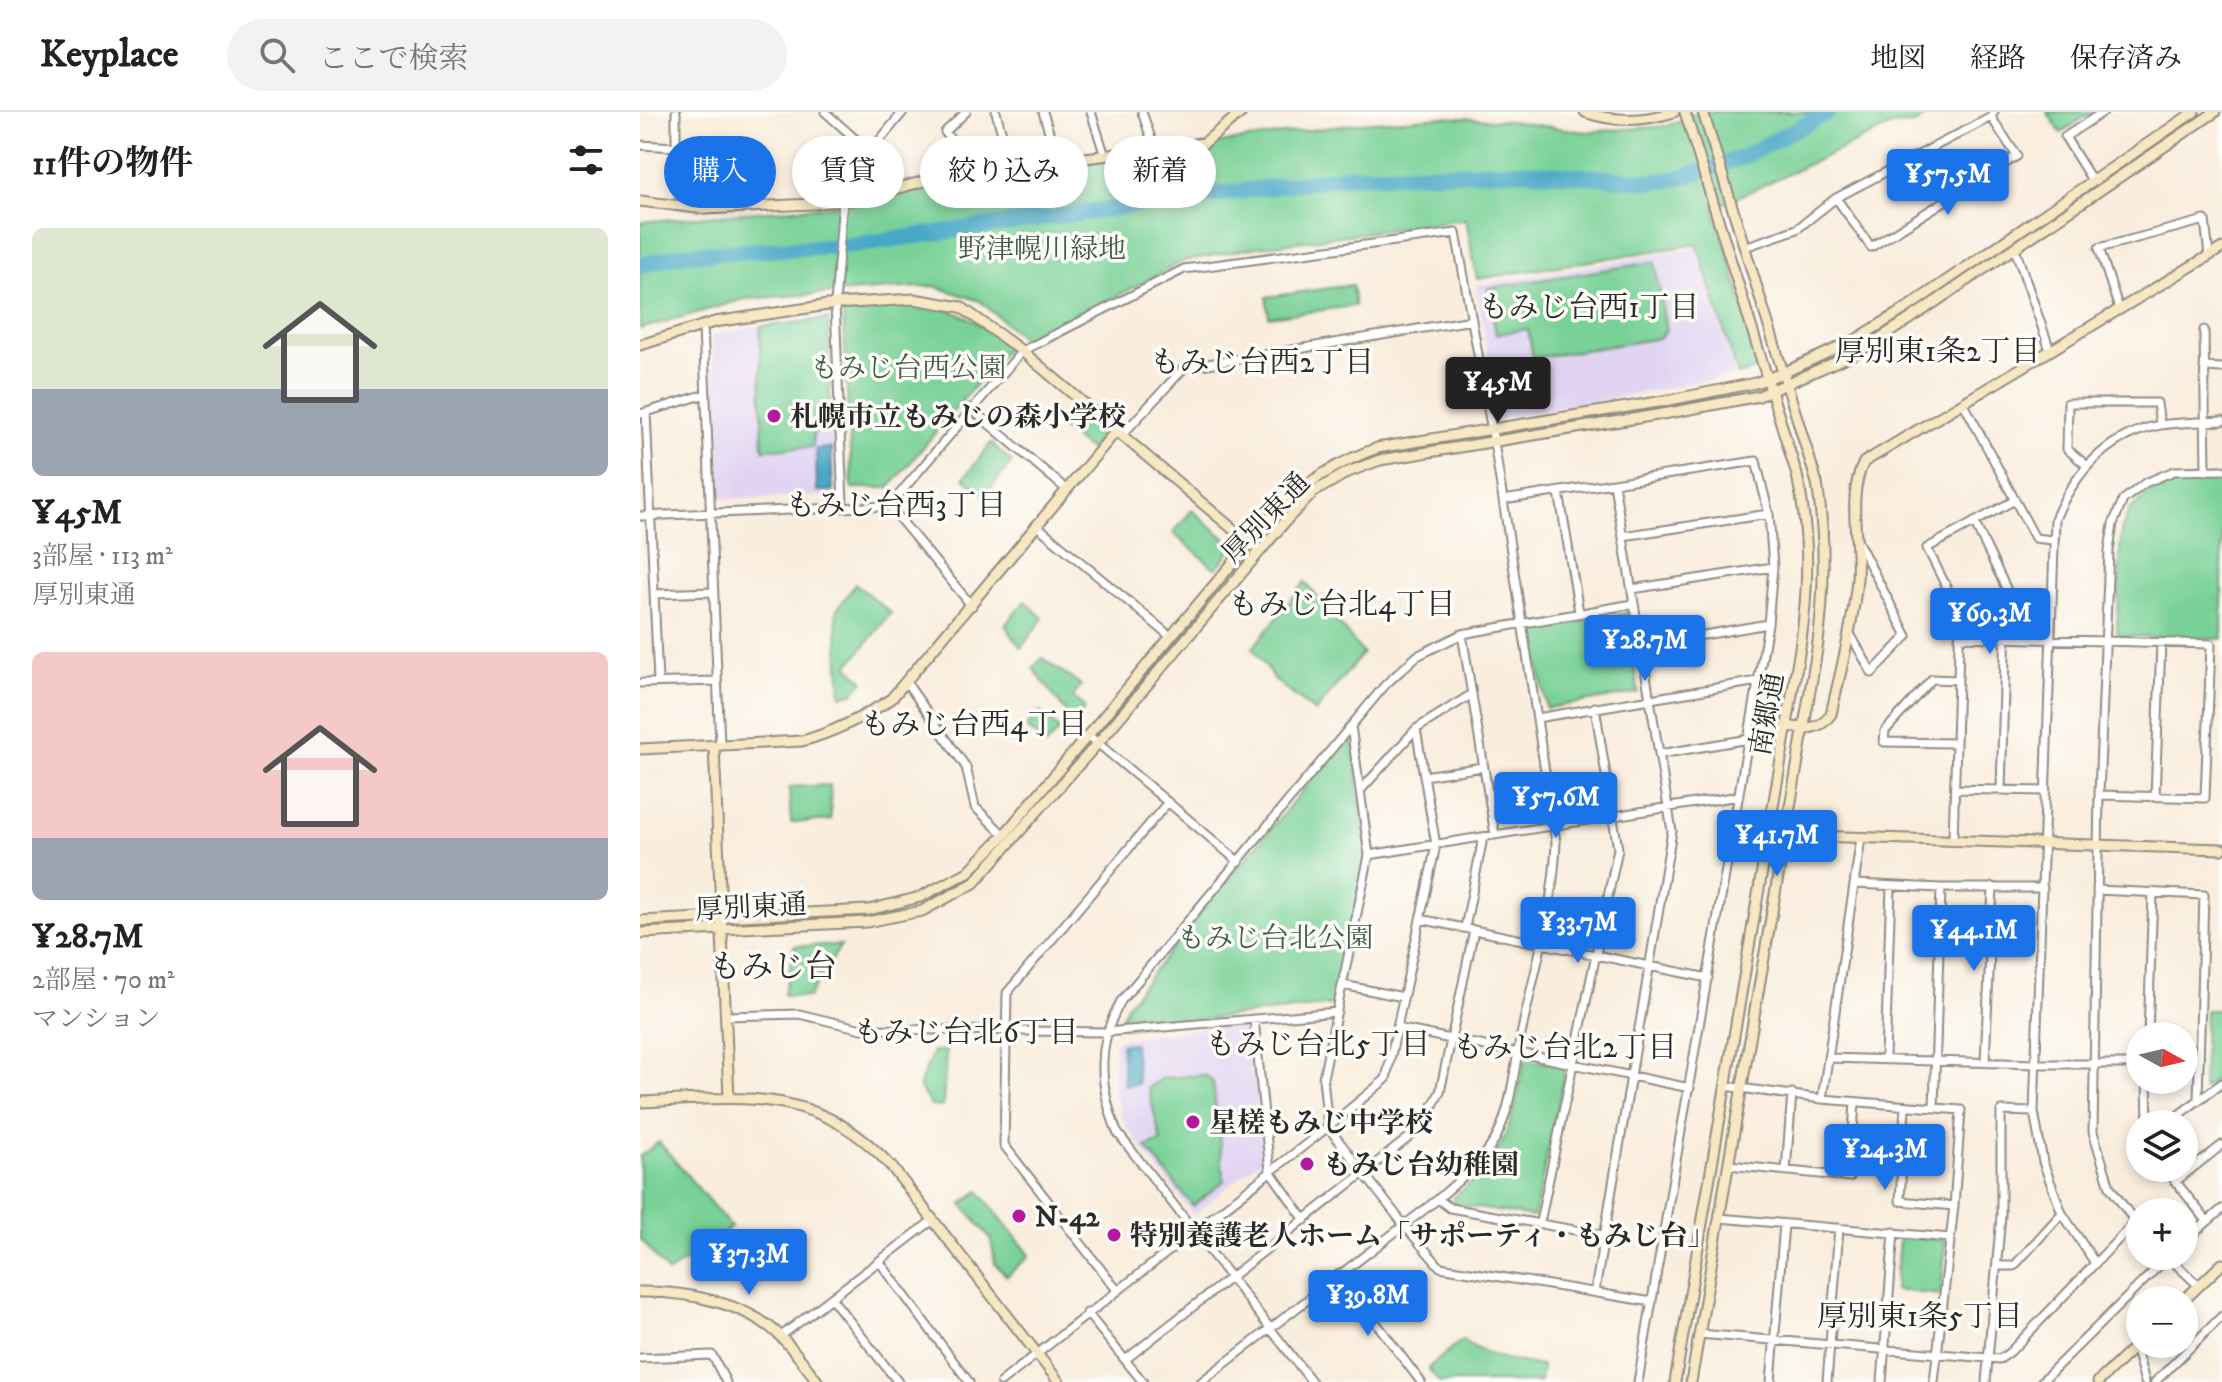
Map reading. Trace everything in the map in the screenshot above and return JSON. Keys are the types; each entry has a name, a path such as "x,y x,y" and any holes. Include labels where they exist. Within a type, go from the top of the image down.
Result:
{"street":[{"path":"640,145 676,147 676,112"},
{"path":"825,112 852,136"},
{"path":"883,136 902,112"},
{"path":"948,136 945,132 966,112"},
{"path":"996,112 1003,136"},
{"path":"1043,112 1050,136"},
{"path":"1091,112 1104,153"},
{"path":"1142,112 1150,136"},
{"path":"1213,136 1242,112"},
{"path":"1585,112 1622,120 1649,119 1674,112"},
{"name":"南郷通","path":"1675,1382 1805,616 1808,547 1797,475 1685,112"},
{"name":"南郷通","path":"1691,1382 1822,618 1825,543 1817,483 1703,112"},
{"path":"2093,182 2065,137 2103,112"},
{"name":"厚別東通","path":"640,921 869,910 920,897 968,872 1004,835 1249,543 1303,485 1345,460 1377,448 1670,400 1783,373 1855,340 1893,317 2194,112"},
{"name":"厚別東通","path":"640,933 867,922 922,911 974,883 1098,743 1259,551 1314,492 1348,472 1380,460 1669,413 1787,385 1858,352 2215,112"},
{"path":"1745,247 1797,229 1836,198 1993,114 2017,156 1871,247 1836,198"},
{"path":"641,205 705,209 792,204"},
{"path":"842,208 835,304 843,506"},
{"path":"2119,309 2099,248 2205,220 2209,256"},
{"path":"889,506 1022,351 1184,269 1456,233 1492,429 1554,825 1555,861 1508,1105 1496,1138 1473,1167 1438,1199 1201,1382"},
{"path":"1786,726 1817,727 1827,721 1831,714 1857,579 1856,477 1864,462 2222,248"},
{"path":"2015,249 2050,350"},
{"path":"642,342 745,316 835,304 914,299 961,307 1022,351 1259,551"},
{"path":"640,749 802,741 829,734 855,722 891,699 972,606 1066,489 1184,368 1472,320"},
{"path":"703,326 729,1098"},
{"path":"2204,330 2206,471"},
{"path":"2204,367 2222,368"},
{"path":"658,682 643,413 706,394"},
{"path":"1963,402 2035,538 2052,540"},
{"path":"2086,465 2067,449 2068,403 2157,403 2160,425"},
{"path":"970,408 1066,489"},
{"path":"2095,1263 2062,1213 2043,1162 2034,1112 2055,519 2065,494 2086,465 2124,437 2160,425 2222,421"},
{"path":"1503,500 1756,461 1769,514 1773,567 1768,624 1638,1382"},
{"path":"2126,1210 2110,1187 2093,1132 2099,795 2109,551 2113,524 2123,500 2145,483 2174,471 2222,470"},
{"path":"1595,1291 1672,831 1614,484"},
{"path":"1559,492 1579,612"},
{"path":"1953,840 1960,614 1927,548 2015,500"},
{"path":"640,516 889,506"},
{"path":"889,506 972,606"},
{"path":"1623,536 1769,514"},
{"path":"1974,522 2007,590 2001,790"},
{"path":"1036,525 1170,636"},
{"path":"1849,631 1872,673 1907,636 1857,540"},
{"path":"1632,589 1773,567"},
{"path":"654,594 713,592"},
{"path":"1299,1382 1310,1379 1117,1132 1104,1093 1102,1071 1106,1032 1121,1001 1386,684 1417,656 1462,634 1633,604"},
{"path":"1640,646 1768,624"},
{"path":"1462,634 1495,835"},
{"path":"1959,637 2211,644 2205,798 2099,795"},
{"path":"2155,797 2161,643"},
{"path":"1956,743 1884,742 1885,731 1932,679 1958,680"},
{"path":"640,683 717,681"},
{"path":"1537,718 1758,681"},
{"path":"906,682 966,767 975,807 1004,835"},
{"path":"1360,791 1416,729 1472,694"},
{"path":"1540,1222 1618,849 1595,707"},
{"path":"1351,726 1369,855 1323,1078 1328,1127 1440,1267 1652,1302"},
{"path":"1001,1382 1386,1079 1436,845 1416,729"},
{"path":"1088,735 1239,862"},
{"path":"1660,754 1749,739"},
{"path":"1424,776 1483,767"},
{"path":"1955,789 2046,791"},
{"path":"1369,855 1739,796"},
{"path":"1117,1290 1004,1145 1007,993 1168,802"},
{"path":"1768,835 2222,849"},
{"path":"1125,1360 1421,1128 1440,1092 1483,838"},
{"path":"1822,1099 1861,838"},
{"path":"1855,884 2043,888"},
{"path":"1885,1057 1891,887"},
{"path":"1985,1061 1993,887"},
{"path":"1934,1108 1941,888"},
{"path":"2097,890 2204,895 2198,1100"},
{"path":"2148,1022 2153,892"},
{"path":"1420,919 1708,978"},
{"path":"1343,985 1403,997"},
{"path":"726,1016 799,1014 862,1029 1106,1032 1337,1012"},
{"path":"1254,1019 1270,1171 1305,1220"},
{"path":"1397,1028 1690,1088"},
{"path":"1828,1058 2126,1063"},
{"path":"2185,1110 2222,1083"},
{"path":"1725,1086 1822,1099 1961,1110 1954,1206 1934,1382"},
{"path":"1786,1171 1792,1093"},
{"path":"640,1102 729,1098 789,1102 835,1120 881,1154 1059,1382"},
{"path":"1728,1165 1850,1177 1855,1102"},
{"path":"1905,1107 1900,1201 1954,1206"},
{"path":"1986,1382 1998,1266 1997,1111 2034,1112"},
{"path":"2198,1164 2222,1145"},
{"path":"2175,1182 2207,1221"},
{"path":"1438,1199 1450,1208 1603,1235"},
{"path":"2198,1229 2222,1209"},
{"path":"1998,1266 2014,1266 2062,1213"},
{"path":"1719,1218 1950,1238"},
{"path":"781,1336 933,1220"},
{"path":"1771,1382 1784,1224"},
{"path":"1827,1382 1839,1228"},
{"path":"1882,1382 1894,1232"},
{"path":"1699,1334 2000,1359 2126,1236"},
{"path":"879,1261 969,1382"},
{"path":"2182,1270 2199,1286 2222,1264"},
{"path":"2041,1382 2154,1270"},
{"path":"1339,1274 1421,1382"},
{"path":"640,1292 672,1292 706,1298 753,1317 781,1336 818,1382"},
{"path":"832,1299 898,1382"},
{"path":"1087,1313 1143,1382"},
{"path":"2155,1382 2222,1316"},
{"path":"640,1358 712,1355 726,1382"},
{"path":"2098,1382 2126,1355"},
{"path":"2141,1358 2145,1382"}],"shaded area":[{"path":"1696,248 1736,375 1499,419 1477,285"},
{"name":"札幌市立もみじの森小学校","path":"827,316 836,496 720,499 712,336"},
{"name":"星槎もみじ中学校","path":"1252,1022 1265,1156 1194,1215 1128,1130 1120,1113 1113,1088 1115,1042 1118,1039"}],"green space":[{"name":"野津幌川緑地","path":"1699,112 1930,112 1915,124 1893,125 1714,208 1758,350 1759,369 1738,375 1697,244 1477,279 1466,219 1252,248 1184,261 1028,343 980,301 934,286 745,299 640,329 640,223 649,221 803,208 904,208 904,193 920,190 920,208 1088,208 1088,162 1104,160 1104,208 1216,208 1216,144 1360,123 1443,117 1510,121 1585,132 1667,126"},
{"path":"2047,112 2092,112 2061,133"},
{"path":"1655,262 1666,331 1660,338 1533,358 1528,329 1496,334 1488,288"},
{"path":"1352,285 1355,306 1269,317 1266,297"},
{"name":"もみじ台西公園","path":"914,303 965,316 1007,347 889,488 852,488 843,312"},
{"path":"828,319 831,426 819,426 813,435 813,447 763,449 760,327"},
{"path":"1079,406 1106,430 1089,450 1060,427"},
{"path":"991,443 1012,462 985,495 964,478"},
{"path":"2222,477 2222,639 2117,636 2121,531 2129,510 2156,487 2170,482"},
{"path":"1192,510 1234,546 1216,569 1173,533"},
{"path":"1305,582 1363,653 1315,712 1275,680 1253,648"},
{"path":"855,584 891,613 848,666 864,681 854,692 841,696 836,611"},
{"path":"1025,601 1043,618 1021,648 1005,625"},
{"path":"1627,613 1638,693 1546,708 1533,631"},
{"path":"1042,658 1081,685 1073,697 1085,708 1074,723 1033,668"},
{"path":"1040,712 1060,730 1046,745 1026,727"},
{"name":"もみじ台北公園","path":"1352,732 1367,855 1348,948 1332,1005 1125,1028 1120,1021 1127,1005"},
{"path":"830,785 831,820 791,823 789,787"},
{"path":"841,945 809,997 784,995 794,946"},
{"path":"2205,1010 2222,1010 2222,1075 2203,1089"},
{"path":"933,1051 946,1051 943,1107 931,1106 919,1087"},
{"path":"1525,1059 1566,1067 1534,1217 1453,1204 1453,1197 1486,1168 1505,1136"},
{"path":"1205,1075 1213,1082 1224,1181 1193,1206 1146,1147 1161,1141 1148,1088 1162,1078"},
{"path":"659,1142 731,1227 668,1273 640,1238 640,1156"},
{"path":"979,1191 1030,1255 1007,1276 995,1264 991,1239 962,1204"},
{"path":"1899,1237 1946,1240 1941,1295 1895,1290"},
{"path":"1462,1340 1491,1354 1542,1366 1540,1382 1439,1382 1428,1368"}],"water":[{"path":"831,448 833,491 817,491 816,449"},
{"path":"1134,1043 1138,1084 1124,1085 1121,1044"}],"waterway":[{"path":"640,265 684,254 844,246 1351,176 1521,171 1655,182 1683,177 1743,157 1828,112"}],"place":[{"name":"札幌市立もみじの森小学校","path":"774,416"},
{"name":"星槎もみじ中学校","path":"1193,1122"},
{"name":"もみじ台幼稚園","path":"1307,1164"},
{"name":"N-42","path":"1019,1216"},
{"name":"特別養護老人ホーム「サポーティ・もみじ台」","path":"1114,1235"}],"district":[{"name":"もみじ台西1丁目","path":"1589,307"},
{"name":"厚別東1条2丁目","path":"1938,351"},
{"name":"もみじ台西2丁目","path":"1262,362"},
{"name":"もみじ台西3丁目","path":"896,505"},
{"name":"もみじ台北4丁目","path":"1342,604"},
{"name":"もみじ台西4丁目","path":"974,724"},
{"name":"もみじ台","path":"773,966"},
{"name":"もみじ台北6丁目","path":"966,1032"},
{"name":"もみじ台北5丁目","path":"1318,1044"},
{"name":"もみじ台北2丁目","path":"1565,1047"},
{"name":"厚別東1条5丁目","path":"1920,1316"}]}
